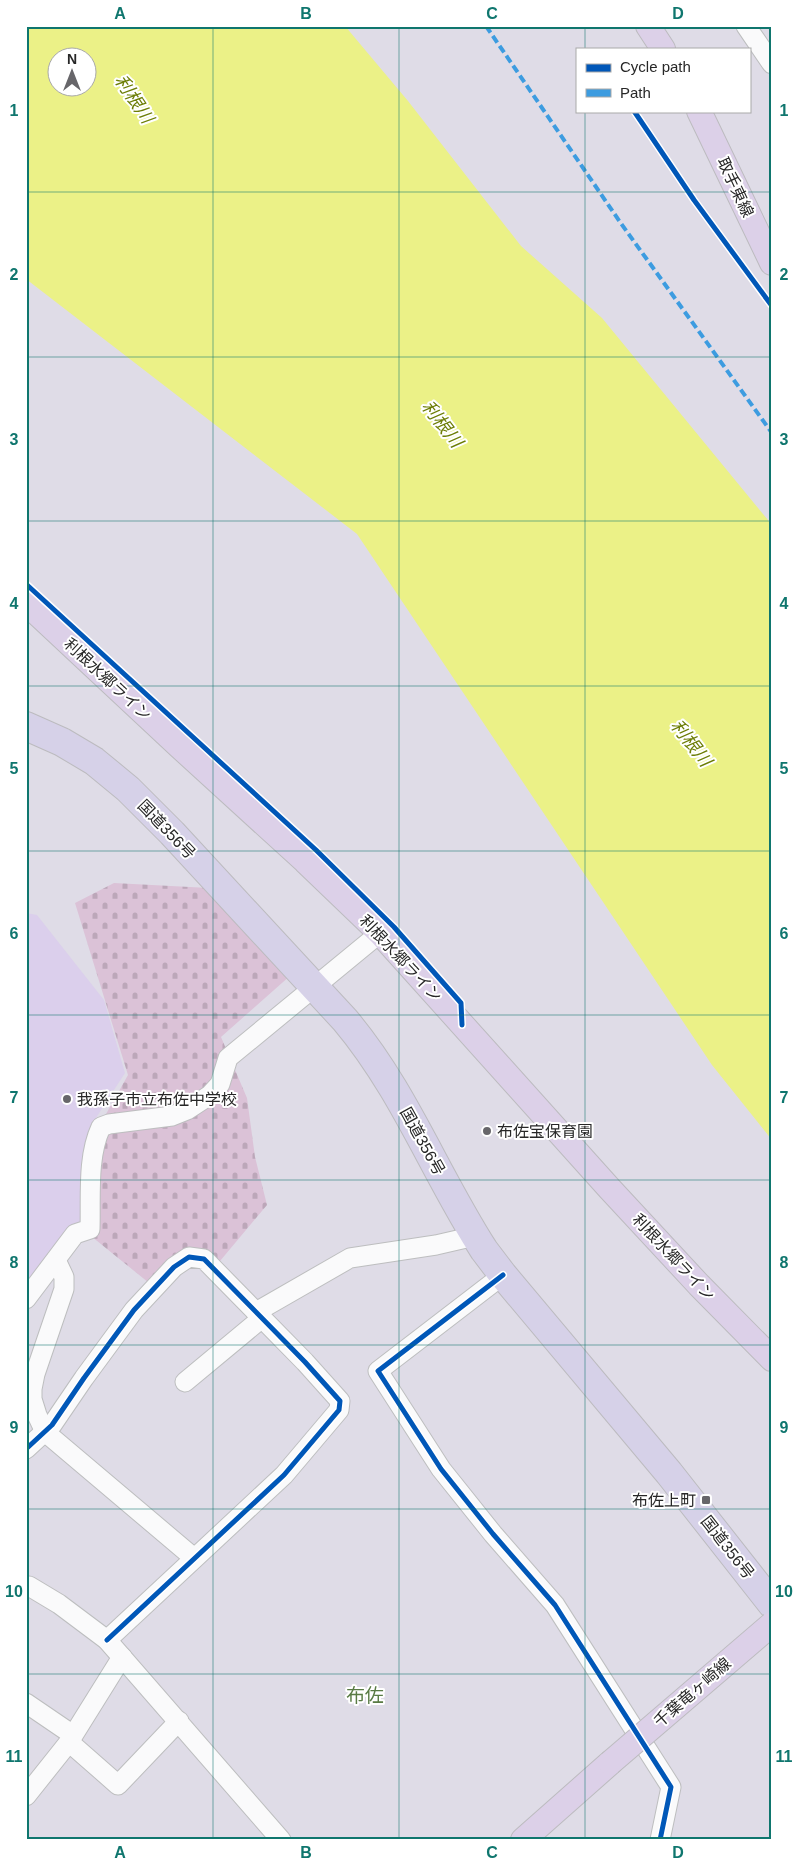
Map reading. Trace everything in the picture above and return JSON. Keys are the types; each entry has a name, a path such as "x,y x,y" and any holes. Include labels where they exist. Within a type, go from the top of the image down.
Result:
{"highway":[{"name":"国道356号","path":"26,726 62,742 94,761 128,789 172,833 366,1045 386,1074 475,1236 503,1275 669,1472 772,1604"}],"main road":[{"path":"648,26 662,48"},
{"name":"取手東線","path":"699,112 772,263"},
{"name":"利根水郷ライン","path":"26,603 306,861 380,933 615,1195 699,1285 772,1359"},
{"name":"千葉竜ヶ崎線","path":"523,1840 772,1624"}],"street":[{"path":"746,26 772,64"},
{"path":"26,1300 75,1234 90,1229 93,1153 95,1139 101,1127 109,1124 172,1116 187,1110 202,1100 220,1084 228,1058 380,933"},
{"path":"185,1382 259,1315 350,1258 436,1245 475,1236"},
{"path":"26,1449 52,1425 134,1310 174,1267 189,1257 204,1259 340,1401 339,1410 284,1475 107,1640"},
{"path":"56,1260 64,1278 64,1289 35,1374 32,1399 37,1415 45,1432 194,1558"},
{"path":"503,1275 378,1371 441,1469 493,1534 555,1604 671,1787 660,1840"},
{"path":"29,1586 59,1604 107,1640 281,1840"},
{"path":"26,1796 71,1738 122,1657"},
{"path":"26,1703 71,1738 118,1785 179,1721"}],"shaded area":[{"name":"我孫子市立布佐中学校","path":"26,913 37,915 104,1000 125,1073 92,1124 84,1221 26,1290"}],"green space":[{"path":"114,883 209,888 291,975 221,1037 247,1098 255,1157 267,1205 210,1273 186,1260 154,1287 86,1232 97,1130 128,1075 75,903"}],"water":[{"name":"利根川","path":"26,26 345,26 408,101 521,246 602,318 772,525 772,1140 712,1065 357,534 26,279"}],"marked path":[{"path":"486,26 620,222 772,433"}],"cycle path":[{"path":"635,112 694,200 772,306"},
{"path":"26,584 316,850 394,927 461,1003 462,1025"},
{"path":"26,1449 52,1425 134,1310 174,1267 189,1257 204,1259 305,1362 340,1401 339,1410 284,1475 107,1640"},
{"path":"503,1275 378,1371 441,1469 493,1534 555,1605 671,1787 660,1840"}],"place":[{"name":"我孫子市立布佐中学校","path":"67,1099"},
{"name":"布佐宝保育園","path":"487,1131"},
{"name":"布佐上町","path":"706,1500"}],"district":[{"name":"布佐","path":"365,1695"}]}
